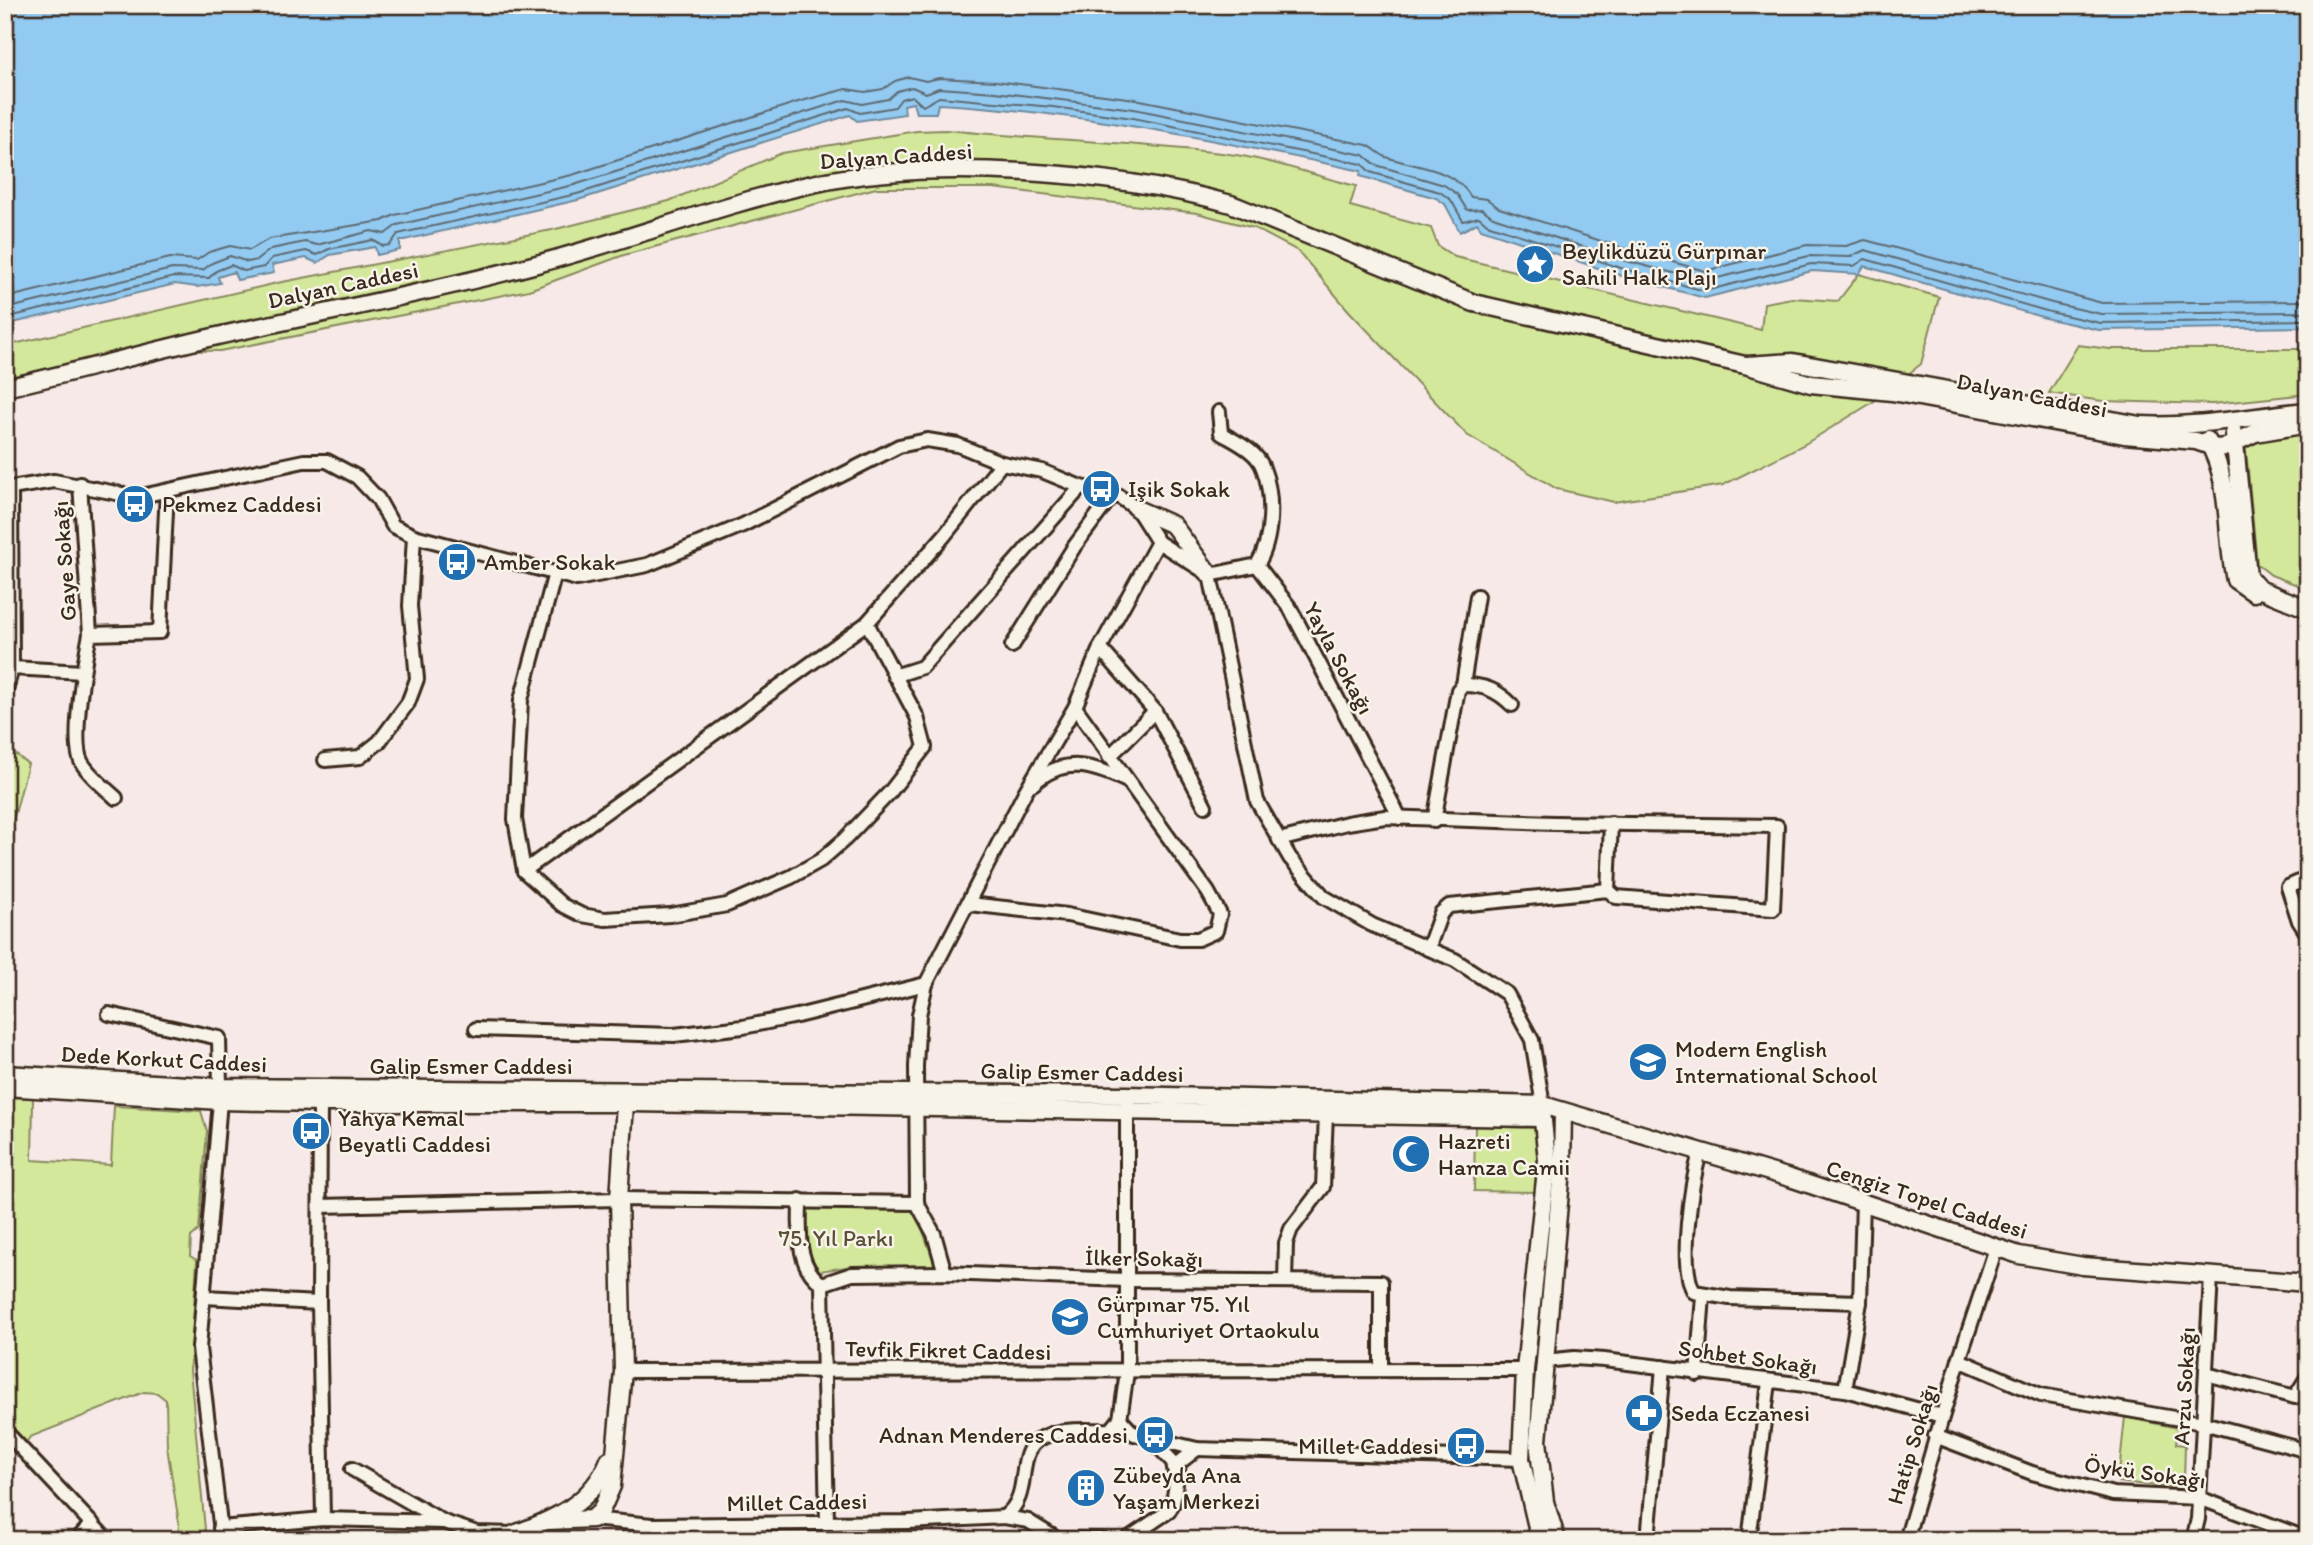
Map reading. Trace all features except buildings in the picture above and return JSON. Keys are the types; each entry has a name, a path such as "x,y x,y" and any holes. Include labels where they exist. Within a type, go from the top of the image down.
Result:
{"street":[{"name":"Dalyan Caddesi","path":"5,388 208,338 524,268 812,184 936,172 1082,178 1196,194 1231,204 1474,303 1745,365 1818,385 2048,413"},
{"name":"Dalyan Caddesi","path":"1745,365 1775,361 1822,367 2082,422 2226,447 2255,433 2308,424"},
{"path":"1818,385 1830,377 1822,367"},
{"name":"Dalyan Caddesi","path":"2082,422 2190,426 2221,419 2308,411"},
{"path":"1138,509 1158,542 1210,575 1257,565 1272,532 1263,467 1251,451 1221,433 1219,412"},
{"path":"2228,469 2209,445 2206,433 2208,424 2221,419 2233,429 2228,469 2248,577 2253,584 2270,594 2308,609"},
{"path":"5,694 9,669 8,488 54,481 137,497 304,461 327,461 357,477 378,499 393,526 414,536 577,579 647,565 743,525 899,446 926,440 958,445 1002,463 1042,471 1081,487 1114,493 1138,509 1173,525 1210,575 1256,802 1290,858 1324,897 1372,925 1455,960 1507,994 1532,1040 1547,1160 1525,1370 1521,1459 1540,1540"},
{"path":"524,871 867,623 944,536 1002,463"},
{"name":"Gaye Sokağı","path":"80,484 90,634 83,673 76,749 90,773 116,798"},
{"path":"894,676 922,667 1081,487"},
{"path":"90,634 160,632 167,491"},
{"path":"1012,646 1074,547 1114,493"},
{"path":"326,760 360,757 379,742 408,703 417,679 410,606 414,536"},
{"path":"945,1273 941,1252 917,1203 919,1015 926,984 1026,792 1075,707 1100,648 1158,542"},
{"name":"Yayla Sokağı","path":"1257,565 1290,608 1400,818"},
{"path":"555,573 521,700 515,819 524,871 562,905 582,915 605,919 670,915 727,905 791,877 821,860 890,792 925,747 917,717 867,623"},
{"path":"1434,821 1451,716 1458,690 1463,685 1477,596"},
{"path":"1100,648 1155,711 1205,806"},
{"path":"9,669 83,673"},
{"path":"1463,685 1477,685 1499,691 1512,705"},
{"path":"969,904 1067,915 1180,939 1198,939 1216,931 1220,914 1208,892 1075,707"},
{"path":"1109,757 1155,711"},
{"path":"1026,792 1041,776 1072,764 1092,766 1125,780"},
{"path":"1279,840 1346,823 1400,818 1434,821 1777,826 1773,909 1616,897 1608,890 1449,906 1441,914 1428,949"},
{"path":"1608,890 1611,823"},
{"path":"2308,878 2288,887 2299,921 2308,935"},
{"path":"476,1029 674,1035 784,1019 926,984"},
{"path":"109,1014 219,1038 220,1094 200,1348 221,1534 323,1519 444,1522"},
{"name":"Dede Korkut Caddesi","path":"5,1074 220,1094"},
{"name":"Dede Korkut Caddesi","path":"5,1087 321,1096"},
{"path":"321,1096 319,1303 323,1519"},
{"name":"Galip Esmer Caddesi","path":"321,1096 918,1099 1542,1111"},
{"path":"549,1521 592,1519 601,1511 612,1486 623,1371 619,1199 625,1097"},
{"path":"1111,1430 1121,1419 1127,1372 1127,1102 1326,1114 1542,1111"},
{"name":"Cengiz Topel Caddesi","path":"1542,1111 1563,1112 1700,1152 1863,1202 2019,1255 2083,1266 2308,1283"},
{"path":"1556,1540 1545,1502 1538,1459 1562,1169 1563,1112"},
{"path":"1285,1281 1286,1243 1292,1229 1323,1187 1326,1114"},
{"path":"1700,1152 1693,1184 1687,1265 1694,1292 1703,1296 1860,1302"},
{"path":"320,1206 619,1199 917,1203"},
{"path":"800,1200 803,1257 813,1278 822,1284 827,1523"},
{"path":"1845,1390 1860,1302 1863,1202"},
{"name":"Hatip Sokağı","path":"1906,1540 1935,1436 1996,1248"},
{"name":"İlker Sokağı","path":"822,1284 852,1274 945,1273 1126,1280 1381,1282 1381,1368"},
{"name":"Arzu Sokağı","path":"2193,1540 2199,1498 2211,1276"},
{"path":"1697,1374 1703,1296"},
{"path":"204,1297 319,1303"},
{"name":"Sohbet Sokağı","path":"1545,1361 1574,1358 1845,1390 1942,1416"},
{"path":"1959,1360 2041,1395 2203,1423 2308,1451"},
{"path":"1648,1540 1663,1367"},
{"name":"Tevfik Fikret Caddesi","path":"623,1371 1127,1372 1381,1368 1525,1370"},
{"path":"2206,1374 2295,1397 2308,1376"},
{"path":"1749,1540 1769,1382"},
{"path":"1121,1419 1134,1434"},
{"path":"1197,1449 1179,1463 1175,1474 1173,1503 1169,1511 1127,1539 1057,1539 1039,1528 1023,1494 1023,1460 1036,1443 1048,1434 1111,1430 1197,1449 1538,1459"},
{"path":"5,1431 107,1540"},
{"path":"352,1469 444,1522 477,1533 514,1537 549,1521 592,1490 602,1477 617,1434"},
{"name":"Öykü Sokağı","path":"1935,1436 2032,1473 2113,1494 2199,1498 2308,1539"},
{"path":"1153,1441 1169,1457 1175,1474"},
{"path":"1004,1517 1023,1494"},
{"name":"Millet Caddesi","path":"592,1519 652,1525 1004,1517 1028,1521 1039,1528"},
{"path":"77,1540 92,1523"},
{"path":"652,1525 653,1540"}],"green space":[{"path":"946,130 1164,147 1266,161 1356,186 1350,206 1431,228 1438,246 1455,257 1761,330 1764,303 1792,298 1838,301 1859,274 1939,297 1921,364 1873,402 1805,444 1723,485 1614,502 1557,489 1467,435 1349,311 1298,251 1254,228 1197,213 993,188 876,188 624,255 529,290 220,351 148,350 5,378 5,346 277,283 552,230 669,201 782,153 917,131"},
{"path":"2078,345 2110,349 2308,349 2308,394 2212,404 2102,401 2049,393"},
{"path":"2308,426 2308,589 2271,575 2257,564 2245,439"},
{"path":"5,746 28,764 5,852"},
{"path":"5,1097 33,1098 32,1160 111,1165 114,1106 201,1111 207,1131 199,1230 191,1237 190,1256 197,1260 190,1370 206,1540 178,1540 179,1523 167,1447 166,1400 157,1393 144,1392 30,1437 25,1444 5,1423"},
{"path":"1475,1126 1536,1128 1541,1149 1539,1192 1474,1191"},
{"name":"75. Yıl Parkı","path":"914,1207 936,1267 853,1266 820,1271 805,1249 806,1208"},
{"path":"2125,1417 2178,1428 2176,1444 2185,1445 2184,1479 2179,1488 2118,1482"}],"water":[{"path":"5,5 2308,5 2308,327 2099,330 2049,319 1864,266 1859,274 1812,271 1705,298 1622,276 1481,229 1477,223 1460,232 1445,204 1436,198 1360,176 1361,171 1098,121 938,104 936,113 916,113 913,103 904,105 905,114 857,121 850,115 578,200 400,241 400,250 377,255 375,247 330,255 317,263 306,258 272,265 274,273 237,280 234,272 218,277 220,283 197,287 175,284 5,325"}],"place":[{"name":"Beylikdüzü Gürpınar Sahili Halk Plajı","path":"1535,264"},
{"name":"Işik Sokak","path":"1101,489"},
{"name":"Pekmez Caddesi","path":"135,504"},
{"name":"Amber Sokak","path":"457,562"},
{"name":"Modern English International School","path":"1648,1062"},
{"name":"Yahya Kemal Beyatli Caddesi","path":"311,1131"},
{"name":"Hazreti Hamza Camii","path":"1411,1154"},
{"name":"Gürpınar 75. Yıl Cumhuriyet Ortaokulu","path":"1070,1317"},
{"name":"Seda Eczanesi","path":"1644,1413"},
{"name":"Adnan Menderes Caddesi","path":"1155,1435"},
{"name":"Millet Caddesi","path":"1466,1446"},
{"name":"Zübeyda Ana Yaşam Merkezi","path":"1086,1488"}]}
